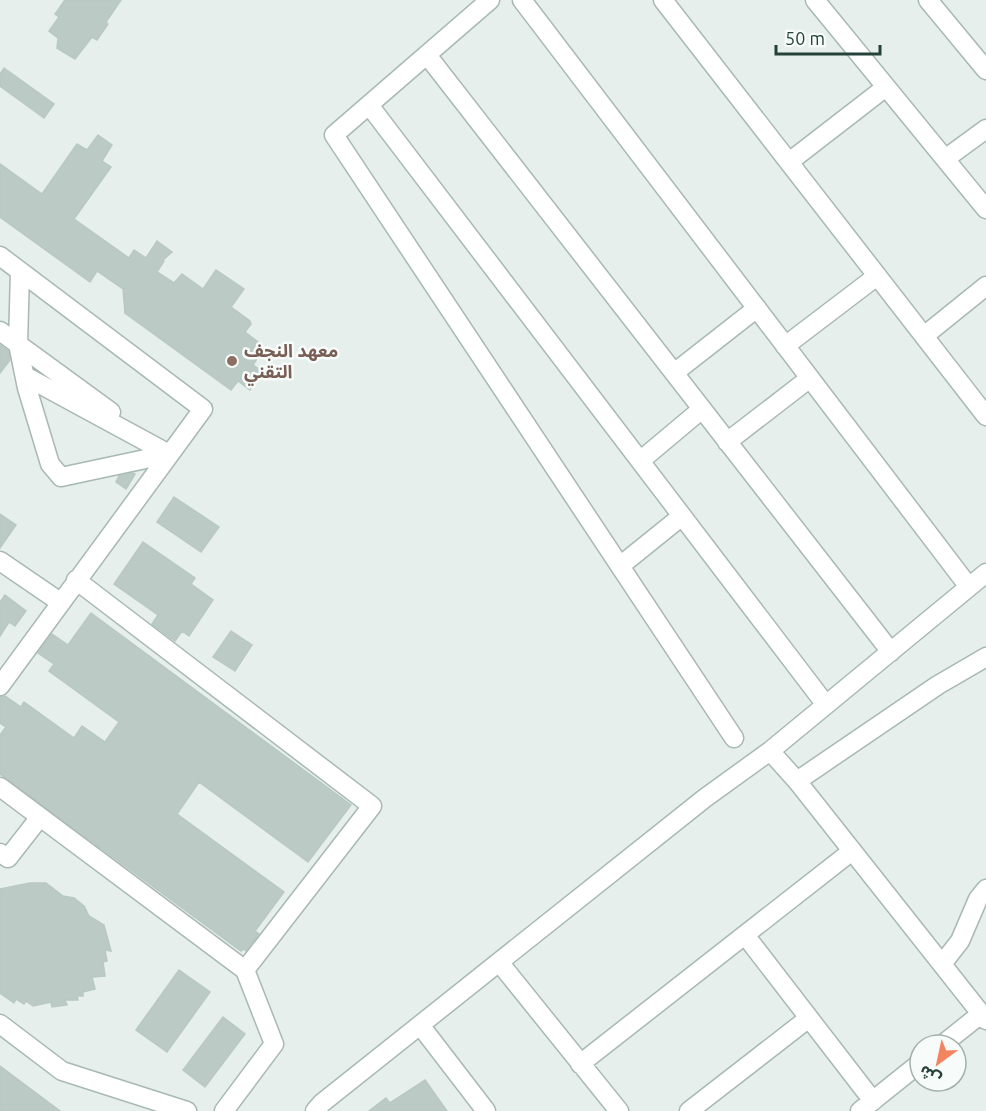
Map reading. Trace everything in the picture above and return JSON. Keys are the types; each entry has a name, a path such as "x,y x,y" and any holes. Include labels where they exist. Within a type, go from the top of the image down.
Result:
{"street":[{"path":"490,0 334,135 734,738"},
{"path":"522,0 969,587"},
{"path":"663,0 986,416"},
{"path":"815,0 986,209"},
{"path":"928,0 986,70"},
{"path":"427,55 891,652"},
{"path":"789,162 886,87"},
{"path":"369,105 826,705"},
{"path":"945,159 986,129"},
{"path":"0,256 202,409 0,686"},
{"path":"20,271 18,344 50,464 61,477 169,454"},
{"path":"785,346 877,276"},
{"path":"924,336 986,286"},
{"path":"674,373 757,308"},
{"path":"0,331 169,454"},
{"path":"25,376 169,454"},
{"path":"727,442 810,378"},
{"path":"640,461 702,409"},
{"path":"620,566 682,516"},
{"path":"0,561 60,602"},
{"path":"315,1111 322,1103 705,798 770,751 986,573"},
{"path":"76,580 372,806 245,970"},
{"path":"797,781 938,686 986,657"},
{"path":"770,751 797,781 983,1017 960,1033"},
{"path":"0,787 245,970 274,1044 224,1111"},
{"path":"0,853 8,858 40,817"},
{"path":"580,1064 852,851"},
{"path":"942,964 960,941 978,898 986,889"},
{"path":"745,935 809,1018 867,1106 908,1073"},
{"path":"498,962 619,1111"},
{"path":"689,1111 809,1018"},
{"path":"0,1024 63,1071 187,1111"},
{"path":"420,1025 486,1111"}],"building":[{"path":"65,0 121,0 97,40 92,37 75,59 57,48 58,38 49,31 59,17 55,14"},
{"path":"4,68 54,104 44,118 0,86 0,74"},
{"path":"98,135 112,145 102,161 111,167 74,219 129,258 134,250 146,258 157,241 172,252 163,260 157,272 174,283 182,274 203,289 216,270 244,289 231,307 250,321 251,324 245,332 262,345 263,349 253,365 263,372 250,390 238,381 231,390 125,313 123,289 97,271 90,282 0,217 0,164 42,194 77,144 87,150"},
{"path":"0,345 8,351 10,360 0,373"},
{"path":"135,474 126,489 116,482 119,476"},
{"path":"174,497 219,527 201,552 157,522"},
{"path":"0,514 16,525 0,548"},
{"path":"143,542 195,578 191,584 213,600 189,636 182,631 175,641 152,624 158,615 114,584"},
{"path":"5,595 26,611 15,626 9,622 0,636 0,602"},
{"path":"91,613 351,805 308,862 199,782 177,814 284,892 255,931 259,934 246,951 244,949 241,951 0,774 0,735 6,727 0,723 0,697 5,696 21,707 24,702 74,738 82,726 105,742 119,722 49,671 54,664 38,653 52,634 68,645"},
{"path":"231,631 252,645 235,671 213,657"},
{"path":"30,883 46,883 63,896 74,898 84,906 89,916 104,925 111,951 105,950 107,961 103,962 105,976 92,977 95,989 83,992 83,996 77,996 78,1000 65,1000 67,1005 52,1007 51,1002 33,1006 26,1001 24,1004 16,999 14,1003 0,993 0,889"},
{"path":"179,970 210,992 167,1052 136,1030"},
{"path":"223,1017 245,1034 205,1087 183,1070"},
{"path":"0,1066 60,1111 0,1111"},
{"path":"425,1080 447,1111 369,1111 386,1098 390,1103"}],"place":[{"name":"معهد النجف التقني","path":"232,361"}]}
